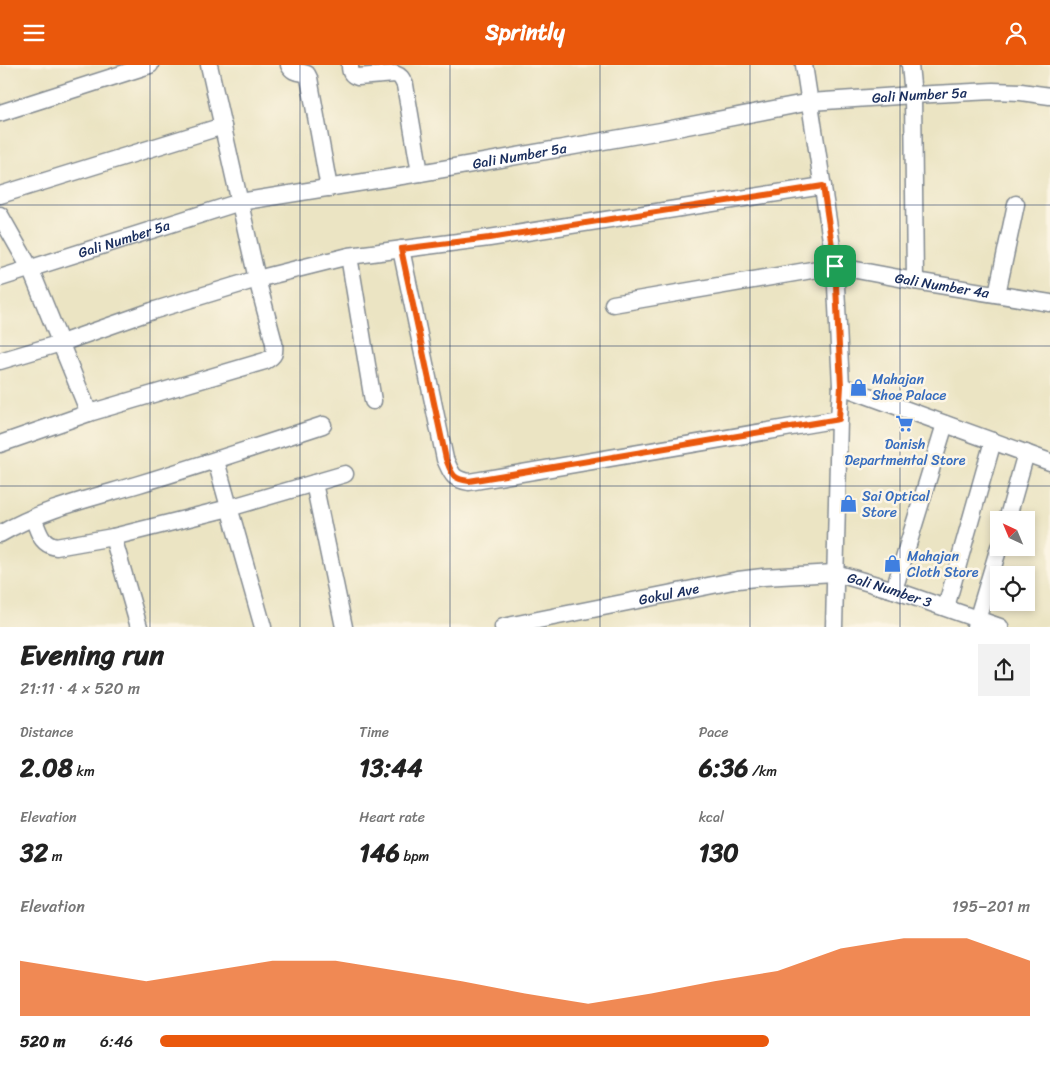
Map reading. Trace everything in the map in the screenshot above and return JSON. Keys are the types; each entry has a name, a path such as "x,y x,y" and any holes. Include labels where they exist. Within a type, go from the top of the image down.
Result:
{"street":[{"path":"0,113 150,65"},
{"path":"0,444 89,413 265,361 271,358 275,351 209,65"},
{"path":"289,65 296,72 308,74 329,188"},
{"path":"350,65 354,76 395,74 402,79 405,85 420,173"},
{"path":"804,65 835,266 841,386 834,627"},
{"path":"910,65 913,95 915,281"},
{"name":"Gali Number 5a","path":"0,278 240,202 661,131 810,102 993,91 1050,96"},
{"path":"0,195 223,126"},
{"path":"0,361 257,279 349,256 489,238 823,186"},
{"path":"997,294 1016,204"},
{"path":"0,215 30,269 89,413"},
{"path":"401,249 446,459 450,470 456,478 461,480 469,481 839,419"},
{"path":"349,256 373,401"},
{"path":"613,304 835,266"},
{"name":"Gali Number 4a","path":"835,266 1050,303"},
{"path":"841,386 1050,462"},
{"path":"894,590 945,423"},
{"path":"0,534 64,507 216,461 323,425"},
{"path":"946,607 993,441"},
{"path":"1010,511 1026,453"},
{"path":"216,461 263,627"},
{"path":"33,519 43,541 48,545 56,547 112,537 230,508 345,474"},
{"path":"314,483 344,627"},
{"path":"112,537 139,627"},
{"path":"976,623 996,556"},
{"name":"Gali Number 3","path":"835,573 946,607 976,623 1000,627"},
{"name":"Gokul Ave","path":"502,627 575,620 738,580 835,573"}],"place":[{"name":"Mahajan Shoe Palace","path":"858,387"},
{"name":"Danish Departmental Store","path":"905,424"},
{"name":"Sai Optical Store","path":"848,504"},
{"name":"Mahajan Cloth Store","path":"893,564"}],"route":[{"path":"823,186 835,266 841,386 839,419 469,481 456,478 450,470 446,459 401,249 489,238 823,186"}]}
